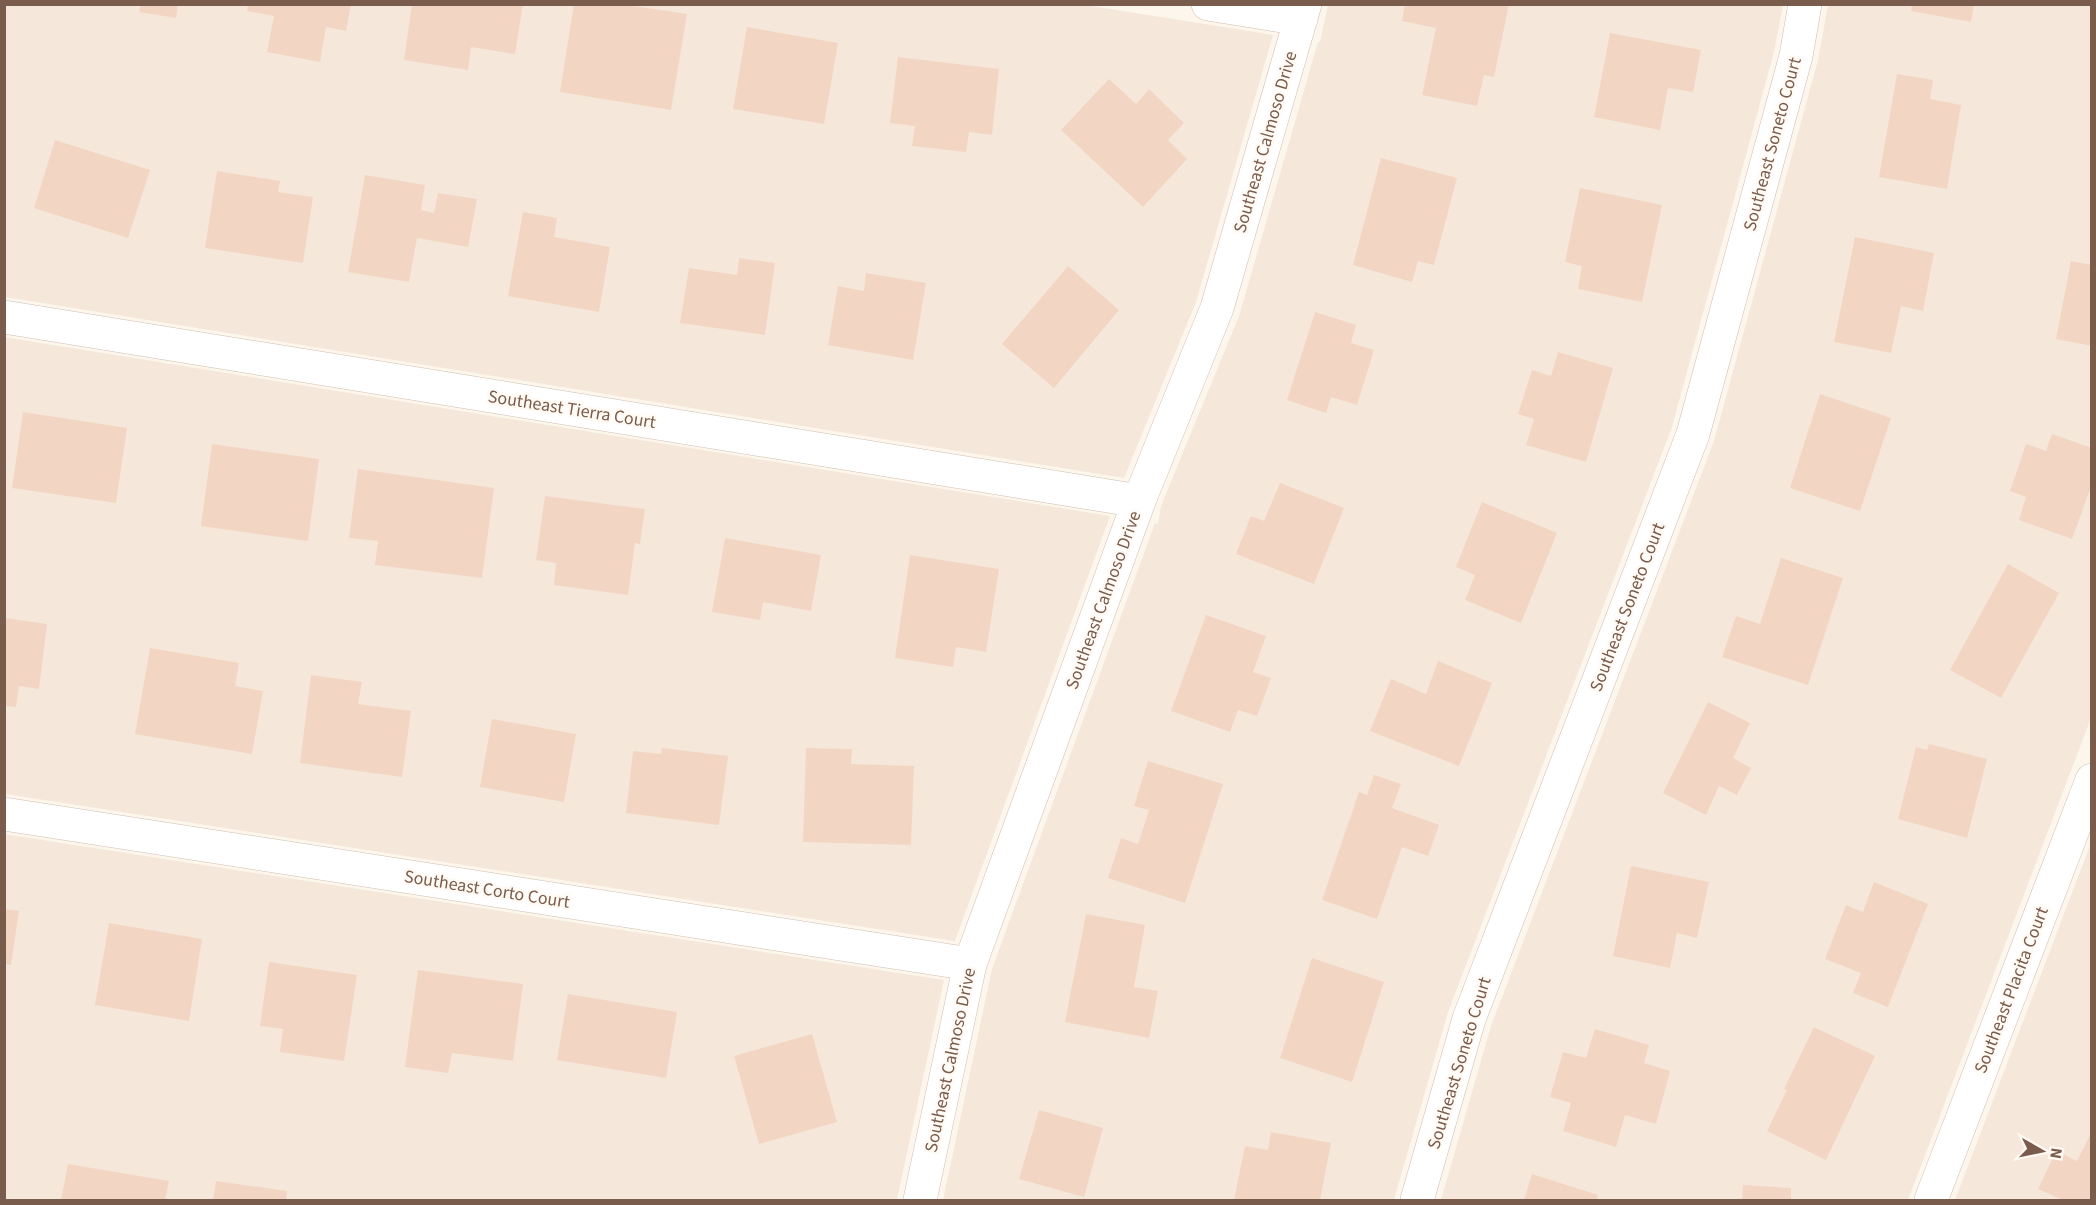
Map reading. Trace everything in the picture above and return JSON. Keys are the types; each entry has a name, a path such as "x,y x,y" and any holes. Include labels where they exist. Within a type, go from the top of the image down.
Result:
{"street":[{"path":"1208,4 1303,12"},
{"name":"Southeast Soneto Court","path":"1417,1200 1469,1019 1693,434 1796,56 1805,4"},
{"name":"Southeast Calmoso Drive","path":"920,1200 970,964 1139,501 1217,308 1303,12"},
{"name":"Southeast Tierra Court","path":"4,317 1139,501"},
{"name":"Southeast Placita Court","path":"1931,1200 2091,780"},
{"name":"Southeast Corto Court","path":"4,814 970,964"}],"shaded area":[{"path":"1079,4 1273,35 1196,302 1124,478 5,297 4,5"},
{"path":"1328,5 1783,5 1774,52 1672,427 1448,1012 1394,1200 943,1200 992,969 1155,523 1158,524 1161,506 1239,316 1318,42 1320,42"},
{"path":"1828,5 2091,5 2091,718 1908,1200 1441,1200 1491,1026 1714,441 1818,60"},
{"path":"4,337 1110,516 955,941 5,794"},
{"path":"4,834 944,980 897,1200 5,1200"},
{"path":"2091,843 2091,1200 1955,1200"}],"building":[{"path":"141,4 178,4 176,18 139,12"},
{"path":"248,4 351,4 346,31 326,27 320,62 267,52 274,16 247,11"},
{"path":"412,4 523,4 515,54 471,47 468,70 404,60"},
{"path":"574,4 621,4 687,14 671,110 560,92"},
{"path":"1405,4 1509,4 1494,77 1484,75 1477,106 1422,95 1436,28 1402,21"},
{"path":"1912,4 1974,4 1971,22 1911,11"},
{"path":"747,27 838,43 824,124 733,109"},
{"path":"1610,33 1701,50 1693,92 1668,88 1660,130 1594,117"},
{"path":"898,57 999,69 992,135 969,132 966,152 912,146 915,126 890,123"},
{"path":"1897,74 1933,80 1930,99 1961,105 1947,189 1879,177"},
{"path":"1109,79 1136,104 1149,89 1184,123 1168,140 1187,159 1143,207 1061,130"},
{"path":"55,140 150,170 128,238 34,208"},
{"path":"1381,158 1457,178 1434,265 1418,261 1412,282 1353,265"},
{"path":"217,171 280,181 278,192 313,197 303,263 205,248"},
{"path":"365,175 425,185 421,210 434,213 438,193 477,199 468,247 417,238 409,282 348,272"},
{"path":"1580,188 1662,205 1642,302 1578,289 1582,266 1565,262"},
{"path":"523,212 557,218 554,237 610,247 599,312 508,296"},
{"path":"1855,237 1934,253 1923,311 1901,306 1891,353 1834,342"},
{"path":"739,258 775,263 765,335 680,323 689,268 737,275"},
{"path":"2071,261 2092,265 2092,346 2056,339"},
{"path":"1068,266 1119,310 1054,388 1002,344"},
{"path":"866,273 926,283 913,360 828,345 838,286 864,291"},
{"path":"1315,312 1356,325 1351,343 1374,350 1357,405 1331,397 1326,413 1287,400"},
{"path":"1558,352 1613,368 1586,462 1526,445 1534,419 1518,414 1532,370 1551,376"},
{"path":"1820,394 1891,418 1860,511 1790,488"},
{"path":"23,412 127,428 116,503 12,488"},
{"path":"2052,434 2092,448 2092,484 2072,539 2019,520 2026,497 2010,491 2026,444 2046,451"},
{"path":"212,444 319,459 308,541 201,526"},
{"path":"358,469 494,488 482,578 375,565 378,541 349,538"},
{"path":"1280,483 1344,508 1314,584 1236,554 1251,516 1264,521"},
{"path":"545,496 645,509 640,544 635,543 628,595 554,585 556,563 536,560"},
{"path":"1482,502 1557,533 1521,623 1465,600 1475,575 1456,567"},
{"path":"725,538 821,555 811,611 763,602 760,620 712,612"},
{"path":"910,555 999,569 986,652 956,647 953,667 895,658"},
{"path":"1781,558 1843,578 1808,685 1722,657 1736,616 1760,624"},
{"path":"2008,564 2059,593 2001,698 1950,670"},
{"path":"1206,615 1266,636 1253,672 1271,678 1257,716 1238,710 1230,732 1171,711"},
{"path":"4,618 47,624 39,689 19,686 16,707 4,706"},
{"path":"150,648 239,663 235,686 263,691 252,754 135,734"},
{"path":"1438,661 1492,683 1459,766 1370,731 1391,679 1426,694"},
{"path":"311,675 362,682 358,704 411,711 402,777 300,763"},
{"path":"1708,702 1750,723 1733,758 1751,768 1737,795 1719,786 1706,815 1663,793"},
{"path":"492,719 576,734 564,802 480,787"},
{"path":"1929,744 1987,759 1967,838 1898,819 1916,747 1927,750"},
{"path":"662,748 728,756 719,825 626,813 633,751 661,754"},
{"path":"806,748 852,749 851,764 914,766 911,845 803,842"},
{"path":"1148,761 1223,784 1185,903 1108,878 1121,838 1138,844 1149,810 1134,806"},
{"path":"1374,775 1401,784 1392,808 1439,825 1428,856 1402,847 1377,919 1322,900 1359,792 1367,795"},
{"path":"1631,866 1709,882 1697,938 1677,933 1670,968 1613,956"},
{"path":"1874,882 1928,904 1888,1007 1853,993 1861,973 1825,959 1846,905 1863,912"},
{"path":"4,909 19,911 11,965 4,964"},
{"path":"1086,914 1145,925 1134,987 1158,991 1149,1038 1065,1022"},
{"path":"109,923 202,939 189,1021 95,1005"},
{"path":"1312,958 1384,982 1352,1082 1280,1058"},
{"path":"269,962 357,975 344,1061 280,1052 283,1029 260,1026"},
{"path":"418,970 523,984 513,1061 452,1053 448,1073 405,1067"},
{"path":"568,994 677,1012 666,1078 557,1060"},
{"path":"1814,1027 1875,1056 1826,1160 1767,1131 1787,1090 1784,1089"},
{"path":"1595,1029 1649,1045 1644,1063 1670,1071 1656,1124 1625,1115 1616,1147 1563,1131 1571,1103 1550,1097 1563,1052 1586,1058"},
{"path":"812,1034 837,1122 759,1144 734,1056"},
{"path":"1039,1110 1103,1128 1084,1197 1019,1179"},
{"path":"2092,1131 2092,1200 2063,1200 2038,1189 2056,1151 2077,1161"},
{"path":"1271,1132 1331,1143 1320,1200 1234,1200 1245,1146 1268,1150"},
{"path":"68,1164 169,1181 165,1200 61,1200"},
{"path":"1532,1174 1598,1195 1597,1200 1524,1200"},
{"path":"216,1181 287,1191 286,1200 213,1200"},
{"path":"1743,1185 1791,1188 1791,1200 1742,1200"}]}
